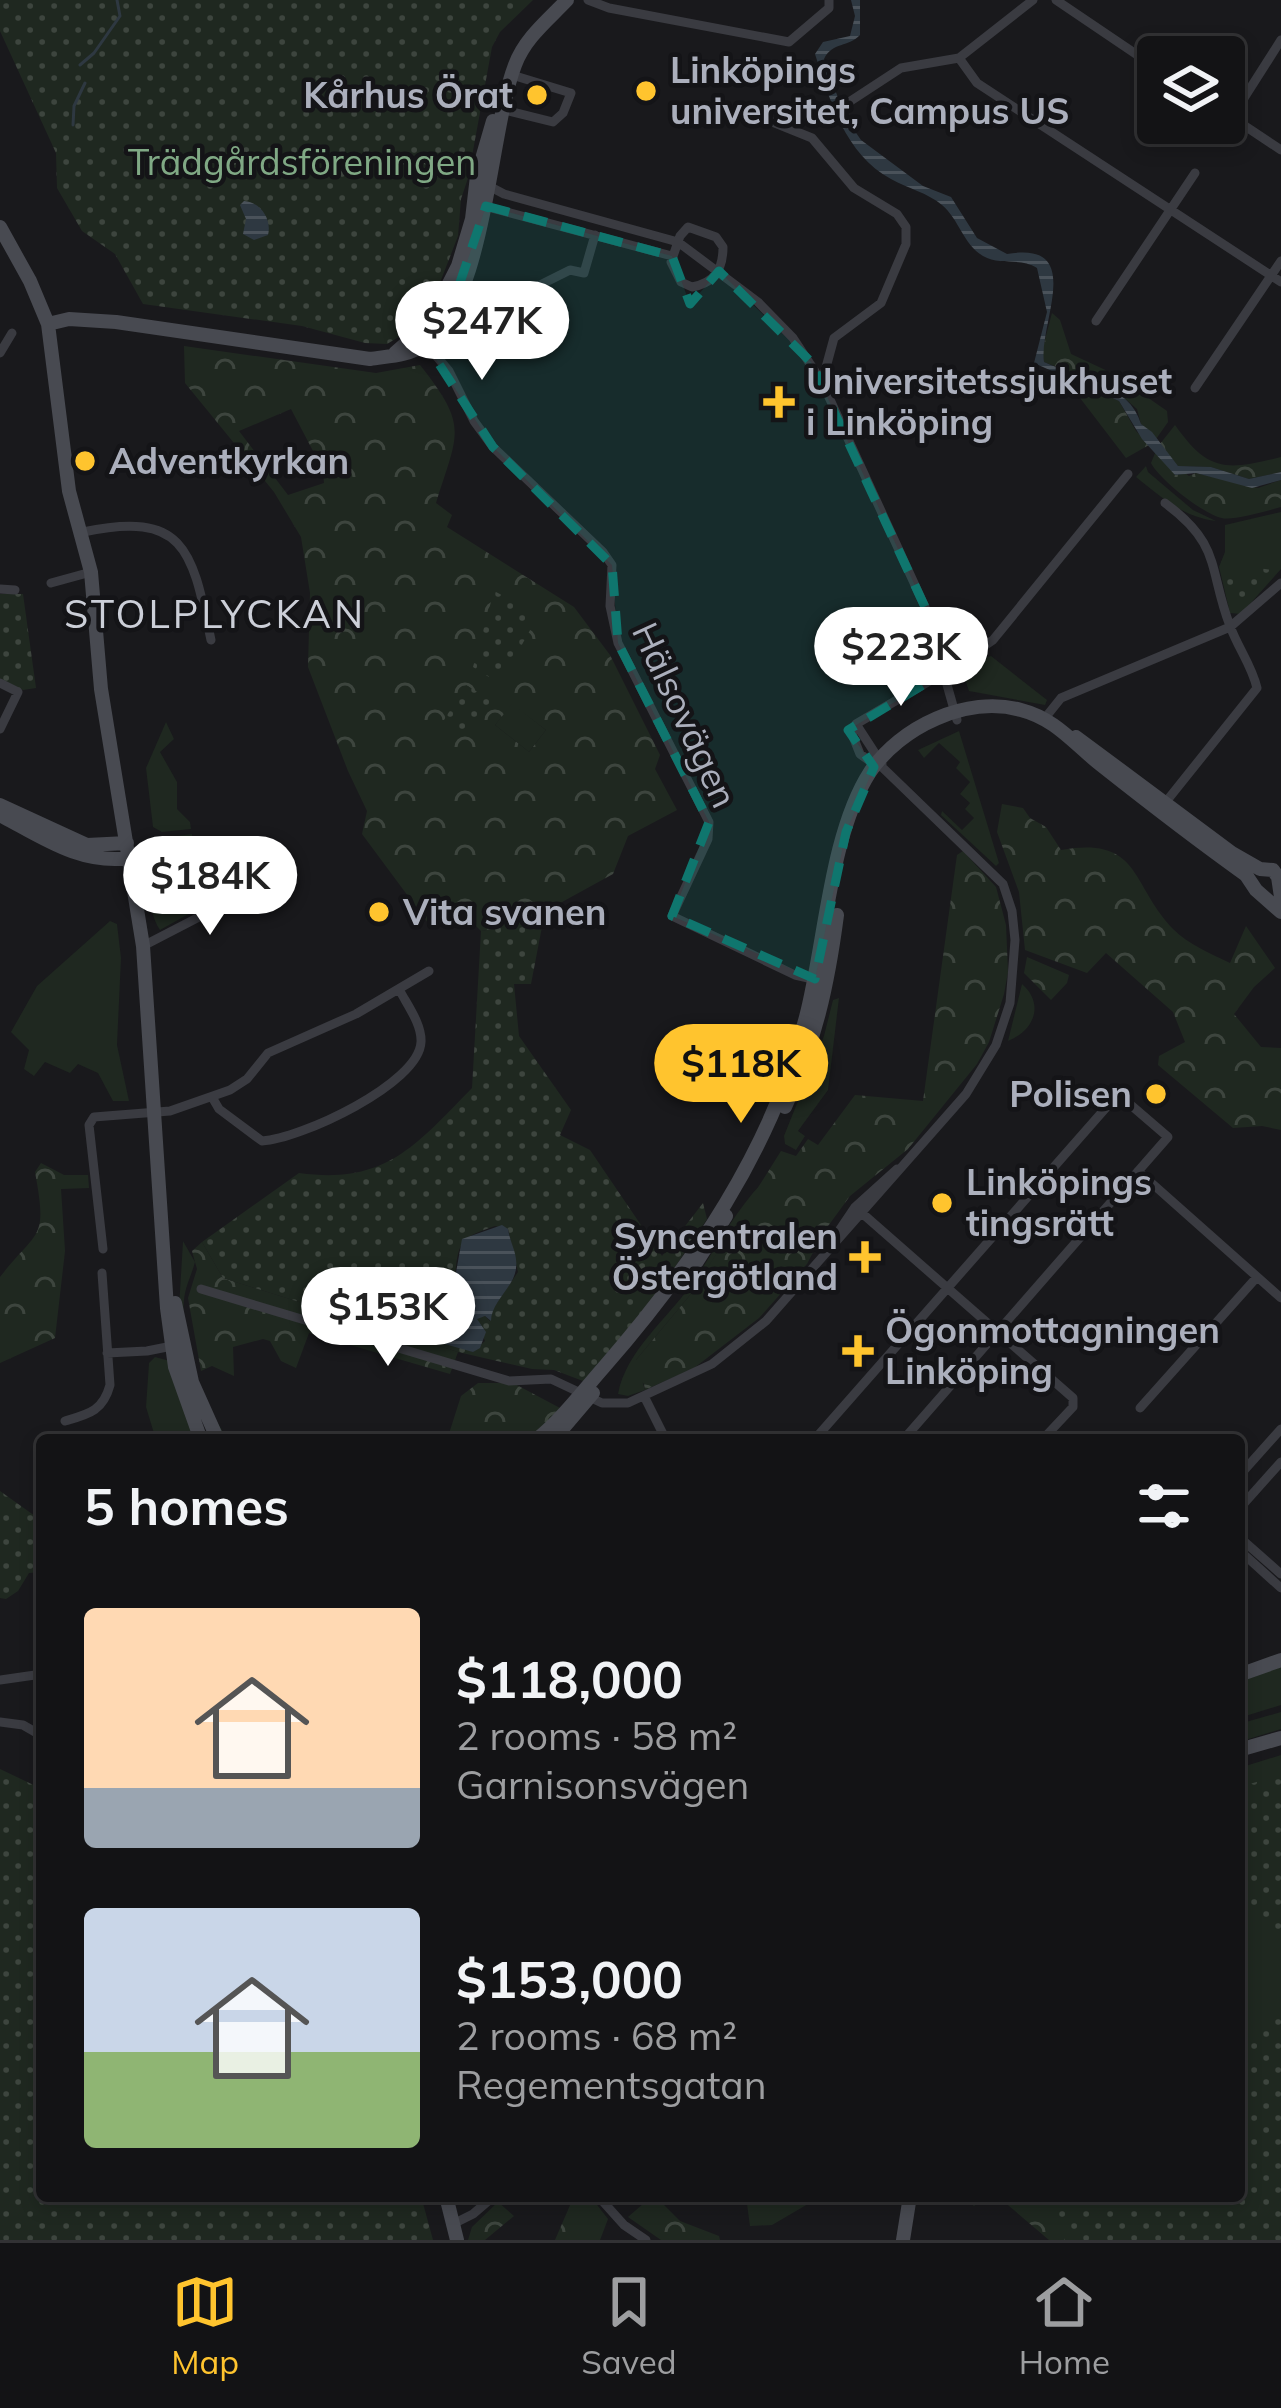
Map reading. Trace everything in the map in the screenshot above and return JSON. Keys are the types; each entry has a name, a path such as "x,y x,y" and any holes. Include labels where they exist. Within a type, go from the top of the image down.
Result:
{"main road":[{"path":"48,324 76,319 116,322 349,357 408,354 436,314 489,188 512,51 558,0"},
{"path":"481,205 477,176 512,75 534,34 567,0"},
{"path":"0,227 48,324 69,491 91,572 103,703 157,1030 158,1112 182,1389 199,1434"},
{"path":"557,1434 672,1287 753,1155 785,1086 822,981 845,832 854,804 879,764 956,716 1040,717 1092,746 1162,806 1267,870 1281,912"},
{"path":"0,805 86,845 128,851"},
{"path":"0,815 83,857 103,861 128,851"},
{"path":"1267,870 1256,890 1275,893"},
{"path":"177,1345 215,1434"},
{"path":"543,1434 585,1397"},
{"path":"1245,1673 1281,1660"},
{"path":"1245,1748 1281,1738"},
{"path":"448,2202 457,2240"},
{"path":"903,2240 909,2202"}],"street":[{"path":"588,0 789,42 829,8 829,0"},
{"path":"846,104 901,68 958,58 1033,0"},
{"path":"1056,0 1137,55"},
{"path":"1245,89 1281,40"},
{"path":"958,58 977,83 1276,279"},
{"path":"500,109 553,122 568,103 571,93 512,75"},
{"path":"755,115 812,137 854,188 897,214 906,227 905,244 881,303 840,331 822,382"},
{"path":"1245,126 1281,150"},
{"path":"490,132 483,180 489,188 678,242 783,326 822,382 925,607 956,716"},
{"path":"1096,321 1195,173"},
{"path":"481,205 672,256"},
{"path":"688,227 716,237 723,247 719,271 704,284 688,286 677,277 672,256 678,242 688,227"},
{"path":"484,313 570,270 584,273 596,235"},
{"path":"1195,388 1276,279 1281,261"},
{"path":"0,352 12,333"},
{"name":"Hälsovägen","path":"422,339 449,371 493,447 612,565 610,606 618,644 710,822 708,839 672,916 822,981"},
{"path":"940,659 977,651 993,640 1128,474"},
{"path":"1162,806 1257,688 1230,627 1204,540 1165,502"},
{"path":"83,532 135,524 157,528 177,542 194,569 211,640"},
{"path":"51,583 91,572"},
{"path":"1040,717 1061,698 1230,627 1281,583"},
{"path":"0,589 15,590"},
{"path":"201,1288 509,1382 551,1379 585,1397 615,1405 645,1398 729,1353 766,1321 880,1181 906,1163 966,1094 987,1062 1010,1003 1015,940 1008,896 998,877 879,764 856,724 943,673"},
{"path":"0,683 18,692 0,729"},
{"path":"143,946 259,886"},
{"path":"103,1249 90,1122 97,1116 158,1112 212,1097 247,1079 268,1053 400,991 429,970"},
{"path":"212,1097 219,1109 262,1141 344,1114 403,1073 418,1056 421,1034 400,991"},
{"path":"819,1434 1118,1094 1168,1137 908,1434"},
{"path":"1138,1171 1281,1298"},
{"path":"858,1210 1073,1398 1073,1407 1048,1434"},
{"path":"65,1420 97,1411 110,1385 102,1273"},
{"path":"1140,1408 1258,1277"},
{"path":"107,1353 177,1345"},
{"path":"645,1398 663,1434"},
{"path":"1245,1469 1281,1429"},
{"path":"1270,1441 1281,1450"},
{"path":"1245,1503 1281,1462"},
{"path":"1245,1548 1281,1574"},
{"path":"1245,1549 1281,1588"},
{"path":"0,1680 36,1675"},
{"path":"0,1722 36,1733"},
{"path":"453,2224 487,2202"},
{"path":"603,2202 646,2240"}],"highlighted area":[{"path":"486,206 672,256 690,304 719,271 811,362 925,607 943,673 848,730 874,767 846,832 815,979 672,916 709,822 618,643 612,565 493,447 426,344 451,309"}],"green space":[{"name":"Trädgårdsföreningen","path":"0,0 533,0 500,32 492,47 458,236 431,306 407,332 387,344 302,326 143,304 115,254 82,231 57,188 56,153 0,31"},
{"path":"1052,313 1060,320 1071,354 1114,374 1167,411 1168,422 1156,439 1141,424 1137,409 1114,389 1044,362 1042,351"},
{"path":"184,346 376,373 420,365 446,403 455,431 436,503 452,515 447,527 574,607 610,655 660,755 655,769 677,810 628,836 613,874 522,924 481,931 461,911 428,923 362,834 367,811 308,667 310,593 301,537 274,492 185,383","holes":["291,409 323,470 324,483 288,495 239,431","512,704 546,730 529,752 495,725"]},
{"path":"1064,377 1119,401 1149,445 1126,458"},
{"path":"1175,425 1198,452 1220,464 1246,465 1281,457 1281,472 1249,479 1211,467 1178,466 1160,444"},
{"path":"1156,451 1189,476 1196,473 1258,488 1281,480 1281,507 1233,518 1214,515 1156,470 1151,463"},
{"path":"1146,466 1193,510 1216,521 1183,511 1155,492 1136,477"},
{"path":"1281,512 1281,569 1241,614 1230,613 1219,567 1225,552 1225,525"},
{"path":"1221,561 1234,564 1243,583 1258,568 1272,570 1254,592 1237,598 1230,596"},
{"path":"494,591 539,614 500,684 473,667"},
{"path":"0,594 23,594 36,688 23,690 0,679"},
{"path":"991,656 1047,700 1045,705 969,691 960,665"},
{"path":"466,685 491,700 489,711 479,715 466,733 444,720"},
{"path":"512,703 546,730 529,752 495,725"},
{"path":"166,722 174,739 160,752 177,782 177,809 191,829 162,832 153,827 146,768"},
{"path":"959,731 999,863 996,866 941,815 942,811 962,830 974,818 965,809 970,803 960,794 970,782 956,768 960,762 939,743 924,758 918,750"},
{"path":"1002,804 1023,808 1046,827 1061,850 1106,850 1120,857 1173,929 1230,963 1246,926 1275,968 1234,1014 1261,1047 1281,1048 1281,1130 1233,1128 1158,1065 1159,1056 1185,1042 1173,1012 1106,953 1087,973 1025,950 1019,892 997,832"},
{"path":"192,834 194,857 188,869 194,911 160,930 150,900 153,844"},
{"path":"963,851 996,887 1006,925 1004,994 977,1064 908,1149 850,1196 807,1264 759,1318 694,1368 645,1390 634,1374 636,1360 691,1294 781,1151 796,1156 808,1139 818,1145 855,1095 923,1101 957,855"},
{"path":"545,911 531,984 514,984 519,1036 571,1110 560,1135 590,1150 662,1256 703,1203 707,1219 663,1285 589,1377 583,1381 554,1370 458,1352 223,1278 202,1242 299,1173 355,1173 397,1156 472,1088 481,931 522,924","holes":["508,1229 518,1272 490,1313 490,1321 485,1316 476,1318 485,1341 473,1352 358,1302 416,1282 426,1287 441,1285 466,1307 471,1301 455,1278 460,1248 483,1230"]},
{"path":"110,921 117,924 121,958 117,1045 129,1101 113,1101 98,1073 78,1064 70,1073 45,1062 34,1076 24,1069 29,1050 11,1032 37,986"},
{"path":"1027,957 1069,975 1051,1000 1024,973"},
{"path":"1022,984 1035,1008 1030,1024 1008,1041"},
{"path":"839,998 828,1090 798,1131 805,1136 796,1150 785,1144 784,1136 824,1036 833,1000"},
{"path":"41,1163 64,1175 88,1175 89,1188 61,1189 65,1251 55,1338 0,1363 0,1277 37,1232 40,1211 35,1172"},
{"path":"762,1183 691,1294 636,1360 645,1390 618,1394 638,1350 691,1285"},
{"path":"183,1241 195,1262 185,1295 185,1334 179,1308"},
{"path":"202,1242 223,1278 458,1352 450,1374 309,1333 296,1368 281,1361 270,1341 263,1339 233,1347 234,1376 212,1366 201,1371 188,1298 197,1269 192,1251"},
{"path":"155,1357 170,1361 195,1434 154,1434 146,1407 149,1363"},
{"path":"193,1365 225,1434 221,1434"},
{"path":"478,1383 513,1383 560,1408 536,1434 449,1434 461,1396"},
{"path":"0,1491 36,1517 36,1572 29,1573 18,1591 0,1598"},
{"path":"1281,1665 1281,1705 1245,1716 1245,1680"},
{"path":"1281,1712 1281,1729 1245,1740 1245,1722"},
{"path":"1281,1755 1281,1809 1245,1799 1245,1766"},
{"path":"0,1769 36,1786 36,2202 423,2202 433,2240 0,2240"},
{"path":"1281,1775 1281,1934 1245,1911 1245,1785"},
{"path":"1245,1898 1281,1921 1281,2042 1245,2045"},
{"path":"1281,2000 1281,2240 1064,2240 1069,2232 1030,2202 1245,2202 1245,2037 1254,2038"},
{"path":"498,2202 514,2216 485,2240 468,2240 472,2227"},
{"path":"571,2202 595,2202 608,2219 600,2240 555,2240"},
{"path":"661,2202 680,2221 720,2240 661,2240 628,2217 643,2204"},
{"path":"747,2202 811,2202 772,2225 750,2226"},
{"path":"1004,2202 1194,2202 1203,2240 1049,2240"}],"shaded area":[{"path":"851,0 860,0 860,35 831,50 824,59 845,117 861,140 923,186 951,197 977,238 1007,254 1031,253 1046,260 1053,289 1044,362 1102,384 1126,399 1178,466 1211,467 1249,479 1281,472 1281,480 1252,488 1196,473 1175,475 1142,439 1119,401 1034,363 1047,312 1037,268 983,256 942,205 875,168 841,125 815,54 823,42 850,36 855,16"},
{"path":"244,201 264,213 268,235 254,240 243,234 246,219 240,205"},
{"path":"502,1225 508,1229 516,1268 491,1321 485,1316 477,1319 486,1332 480,1348 473,1352 356,1319 354,1310 363,1299 363,1289 377,1275 410,1274 426,1287 448,1278 467,1306 471,1300 455,1278 462,1239"}],"waterway":[{"path":"80,65 120,16 117,0"},
{"path":"73,125 74,106 85,83"}],"place":[{"name":"Linköpings universitet, Campus US","path":"646,91"},
{"name":"Kårhus Örat","path":"537,95"},
{"name":"Universitetssjukhuset i Linköping","path":"779,402"},
{"name":"Adventkyrkan","path":"85,461"},
{"name":"Vita svanen","path":"379,912"},
{"name":"Polisen","path":"1156,1094"},
{"name":"Linköpings tingsrätt","path":"942,1203"},
{"name":"Syncentralen Östergötland","path":"865,1257"},
{"name":"Ögonmottagningen Linköping","path":"858,1351"}],"district":[{"name":"STOLPLYCKAN","path":"215,614"}]}
